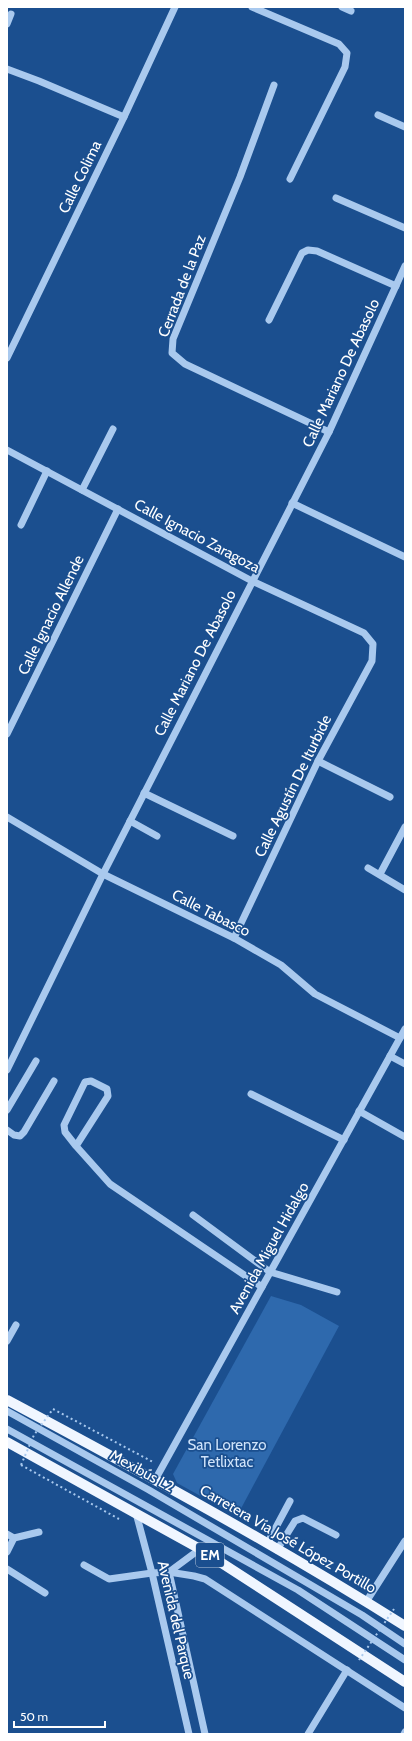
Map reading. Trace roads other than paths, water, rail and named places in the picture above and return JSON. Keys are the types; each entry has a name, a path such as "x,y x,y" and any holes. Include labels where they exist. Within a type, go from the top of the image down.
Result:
{"main road":[{"name":"Carretera Vía José López Portillo","path":"7,1400 156,1480 405,1626"},
{"name":"EM","path":"7,1442 200,1549 405,1682"}],"street":[{"name":"Calle Colima","path":"7,358 124,117 175,7"},
{"path":"252,7 339,44 346,53 345,66 290,179"},
{"path":"342,7 351,11"},
{"path":"7,24 11,14"},
{"path":"7,69 124,117"},
{"name":"Cerrada de la Paz","path":"274,85 240,177 173,339 172,353 185,364 329,432"},
{"path":"378,115 405,127"},
{"path":"336,198 405,228"},
{"path":"269,320 302,254 308,250 317,251 396,286"},
{"name":"Calle Mariano De Abasolo","path":"7,1070 103,874 329,432 405,266"},
{"path":"82,490 113,429"},
{"name":"Calle Ignacio Zaragoza","path":"7,450 252,581 364,633 373,644"},
{"path":"21,525 46,471"},
{"path":"292,503 405,557"},
{"name":"Calle Ignacio Allende","path":"7,734 118,509"},
{"name":"Calle Agustín De Iturbide","path":"234,938 318,761 372,661 373,644"},
{"path":"318,761 390,797"},
{"path":"144,793 233,836"},
{"name":"Calle Tabasco","path":"7,817 103,874 234,938 281,965 315,994 400,1038"},
{"path":"130,821 157,836"},
{"path":"380,874 405,826"},
{"path":"368,868 405,890"},
{"name":"Avenida Miguel Hidalgo","path":"156,1480 405,1029"},
{"path":"390,1056 405,1064"},
{"path":"7,1110 36,1061"},
{"path":"7,1130 14,1135 20,1136 24,1132 54,1081"},
{"path":"76,1146 108,1096 107,1089 91,1081 85,1082 64,1125 65,1132 76,1146 110,1184 262,1287"},
{"path":"251,1094 344,1140"},
{"path":"359,1111 405,1137"},
{"path":"193,1215 270,1272 337,1292"},
{"path":"7,1341 16,1325"},
{"name":"Mexibús L2","path":"7,1411 150,1490 362,1615 405,1644"},
{"name":"Mexibús L2","path":"7,1429 298,1590 405,1660"},
{"path":"267,1544 290,1501"},
{"name":"Avenida del Parque","path":"136,1513 152,1573 189,1734"},
{"path":"277,1550 295,1521 303,1518 336,1534"},
{"path":"7,1552 10,1536 39,1532"},
{"path":"366,1602 405,1541"},
{"name":"Avenida del Parque","path":"200,1549 169,1572 205,1734"},
{"path":"84,1565 109,1579 169,1572 205,1579 405,1708"},
{"path":"7,1569 45,1593"},
{"path":"308,1734 347,1670"}],"park label":[{"name":"San Lorenzo Tetlixtac","path":"227,1454"}]}
